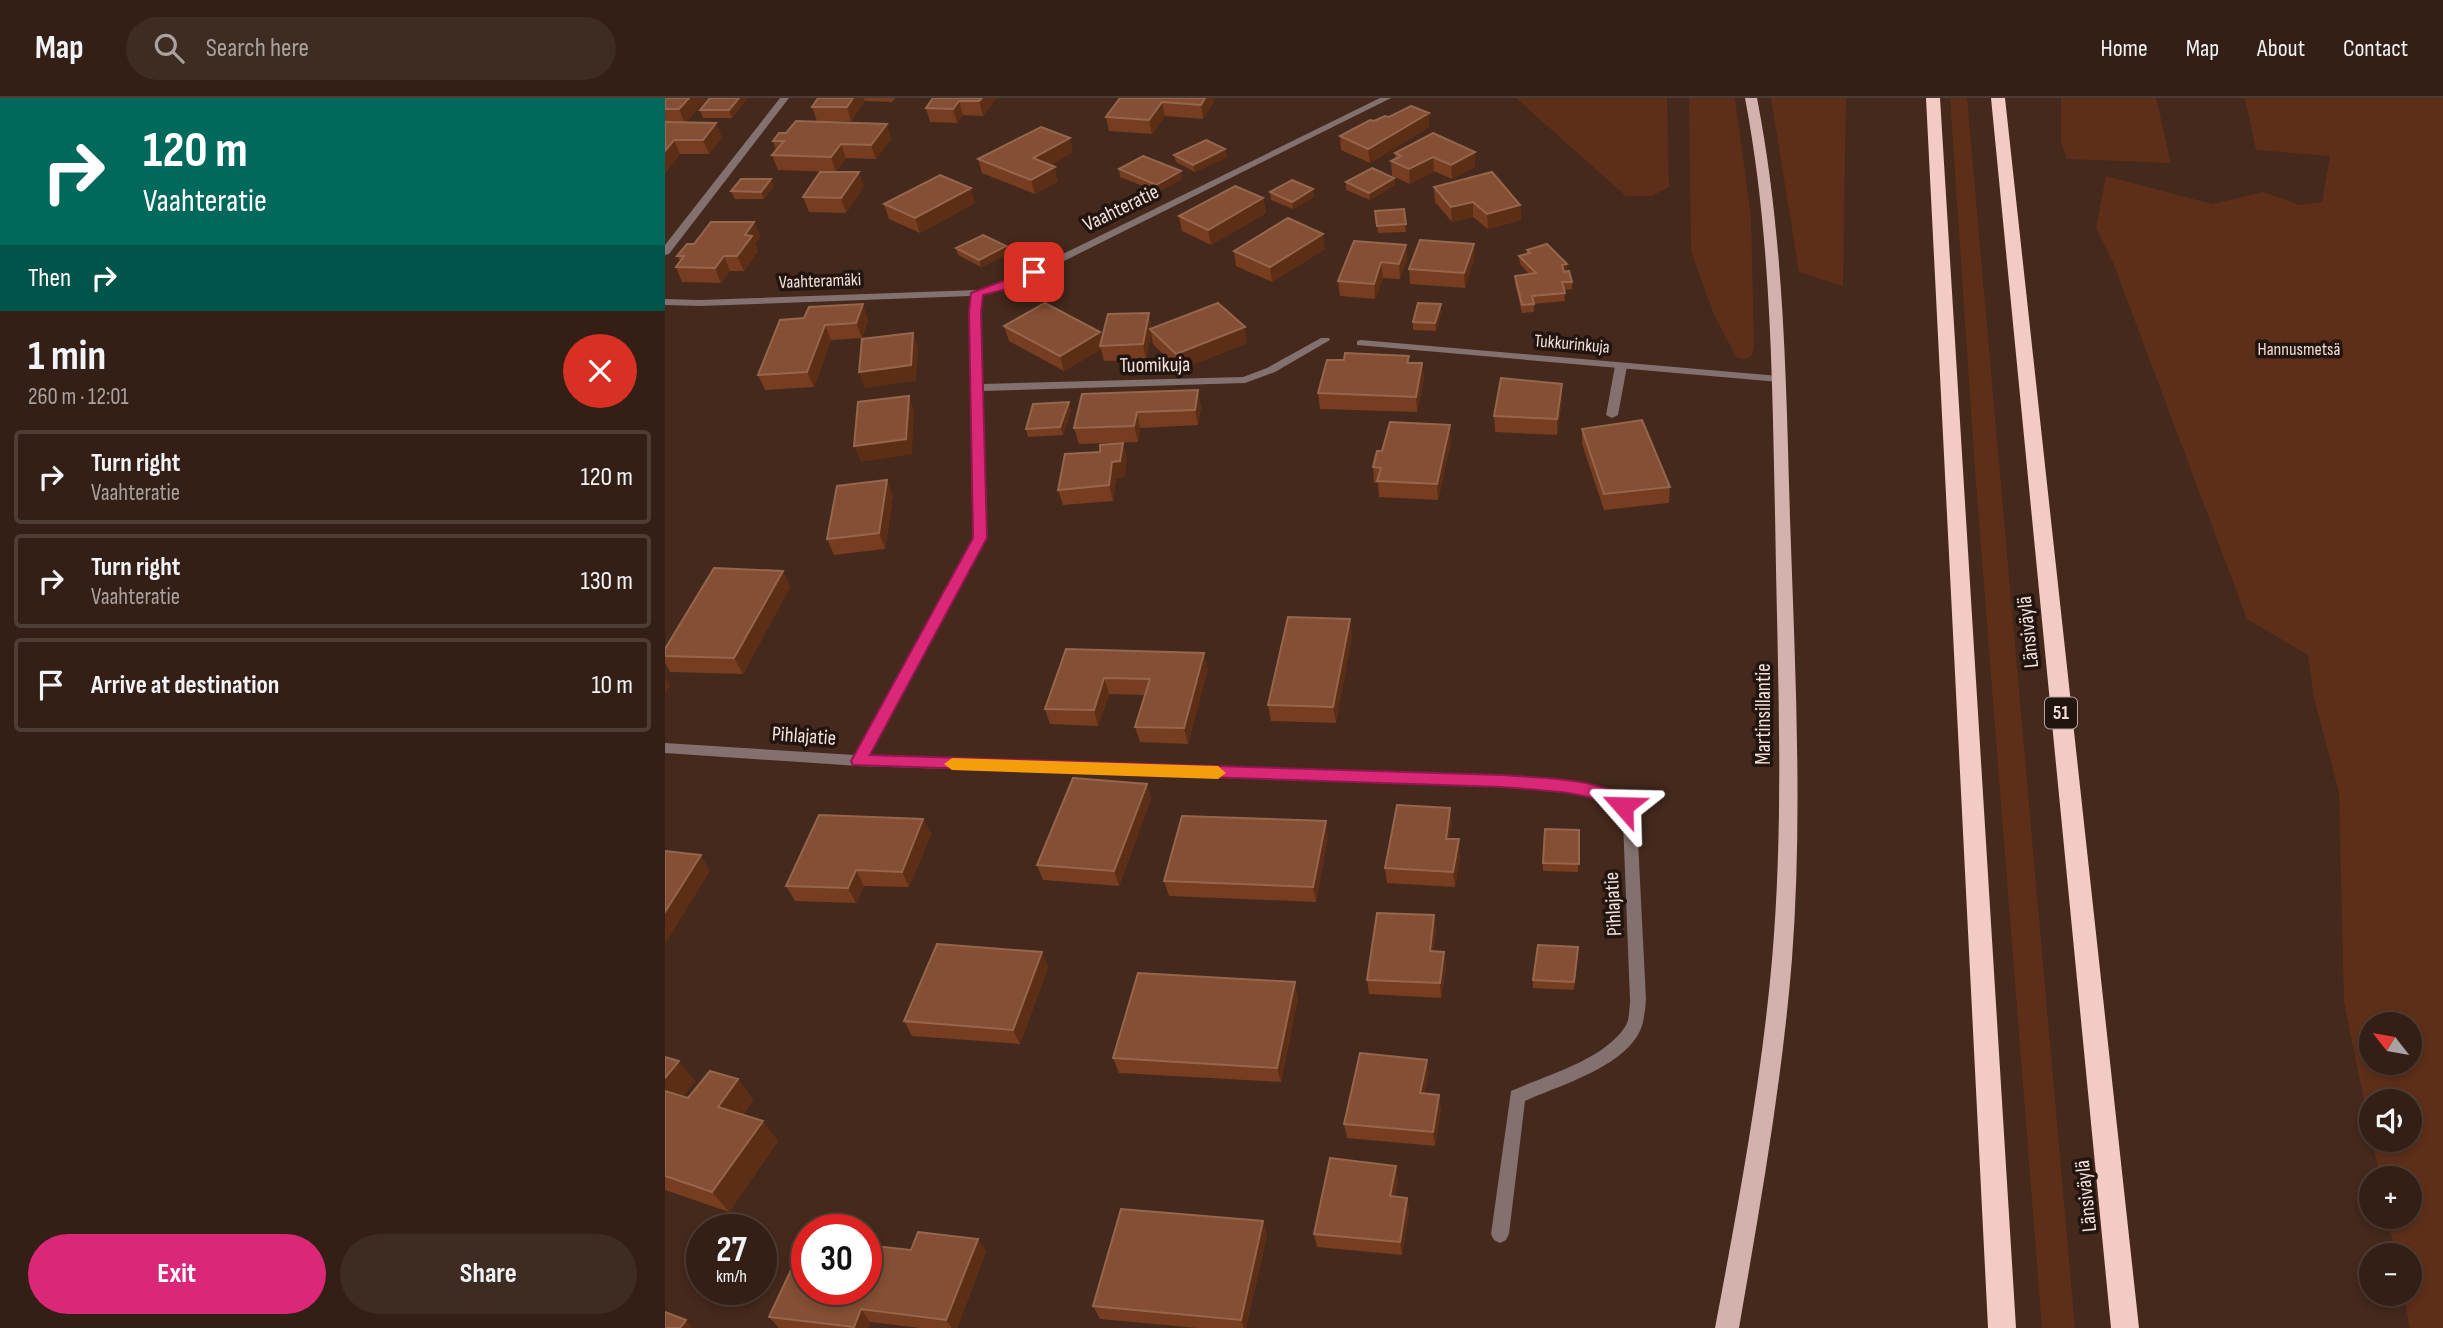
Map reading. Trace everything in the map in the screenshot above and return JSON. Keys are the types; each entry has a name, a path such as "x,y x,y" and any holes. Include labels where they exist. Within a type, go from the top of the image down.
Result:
{"highway":[{"path":"1933,98 2002,1328"},
{"name":"Länsiväylä","path":"1998,98 2125,1328"}],"main road":[{"name":"Martinsillantie","path":"1727,1328 1749,1205 1775,1030 1785,904 1787,722 1779,379 1771,236 1751,98"}],"street":[{"path":"665,252 785,98"},
{"name":"Vaahteratie","path":"977,293 1010,284 1387,98"},
{"path":"859,761 980,538 975,312 977,293"},
{"name":"Vaahteramäki","path":"665,302 977,293"},
{"name":"Tuomikuja","path":"977,388 1245,380 1271,370 1325,340"},
{"name":"Tukkurinkuja","path":"1361,343 1779,379"},
{"path":"1612,415 1622,366"},
{"name":"Pihlajatie","path":"665,748 859,761 1502,781 1583,789 1607,796 1623,806 1630,821 1638,1000 1635,1028 1607,1057 1517,1096 1500,1234"}],"green space":[{"path":"1516,98 1667,98 1669,187 1652,196 1626,196"},
{"path":"1689,98 1735,98 1751,218 1754,347 1752,355 1745,360 1736,357 1713,312 1691,251"},
{"path":"1771,98 1846,98 1843,286 1799,272"},
{"path":"1950,98 1967,98 2075,1328 2042,1328 1975,470"},
{"path":"2061,98 2156,98 2171,163 2067,159 2061,141"},
{"name":"Hannusmetsä","path":"2245,98 2443,98 2443,1328 2410,1328 2406,1306 2422,1306 2422,1243 2393,1243 2390,1229 2422,1229 2422,1166 2378,1166 2375,1152 2422,1152 2422,1089 2362,1089 2344,1002 2339,792 2314,698 2308,655 2247,619 2114,265 2096,228 2106,176 2212,204 2263,192 2300,205 2322,202 2330,156 2256,150"}],"building":[{"path":"665,98 689,98 679,109 665,109"},
{"path":"710,98 739,98 729,110 700,110"},
{"path":"818,98 853,98 847,107 812,107"},
{"path":"933,98 982,98 979,101 959,101 953,109 926,108"},
{"path":"1120,98 1205,98 1201,105 1162,102 1149,120 1106,117"},
{"path":"1411,106 1429,113 1368,149 1340,136 1370,120 1389,117"},
{"path":"796,121 887,124 871,145 841,144 831,157 772,155 784,141 773,141 779,133 786,133"},
{"path":"665,122 716,123 703,140 674,140 665,151"},
{"path":"1041,127 1070,138 1033,158 1055,167 1031,180 978,159"},
{"path":"1433,133 1475,152 1451,165 1433,157 1409,169 1391,161 1401,156 1395,153"},
{"path":"1206,140 1225,149 1193,165 1174,155"},
{"path":"1143,156 1181,171 1156,185 1119,169"},
{"path":"1372,168 1394,178 1369,193 1346,182"},
{"path":"820,172 859,172 841,198 803,197"},
{"path":"1492,172 1520,205 1487,214 1473,202 1451,207 1434,187"},
{"path":"940,175 971,188 915,218 884,204"},
{"path":"741,179 771,179 761,192 731,191"},
{"path":"1292,180 1313,189 1292,202 1270,192"},
{"path":"1235,186 1263,198 1208,230 1179,216"},
{"path":"1404,209 1406,224 1377,226 1375,211"},
{"path":"1288,218 1323,234 1270,267 1234,251"},
{"path":"711,222 754,222 745,235 752,236 737,256 724,256 715,268 676,267 684,256 677,256 687,244 694,244"},
{"path":"983,235 1006,246 979,260 956,248"},
{"path":"1420,240 1474,244 1464,273 1409,269"},
{"path":"1354,241 1406,245 1399,264 1381,262 1374,284 1338,281"},
{"path":"1547,244 1567,264 1562,265 1564,272 1569,271 1572,282 1562,282 1565,293 1532,296 1534,304 1522,305 1515,276 1536,273 1519,256 1530,253 1527,250"},
{"path":"1045,303 1100,332 1060,356 1004,326"},
{"path":"1218,303 1245,327 1176,354 1150,329"},
{"path":"1418,303 1441,304 1435,323 1413,322"},
{"path":"863,304 856,323 825,325 807,372 758,375 780,320 804,318 809,307"},
{"path":"1149,313 1143,344 1100,346 1108,314"},
{"path":"913,333 911,365 859,372 862,339"},
{"path":"1345,353 1409,356 1407,363 1422,363 1416,397 1318,393 1327,360 1344,360"},
{"path":"1501,378 1562,384 1557,419 1494,416"},
{"path":"1198,390 1195,410 1137,412 1134,426 1074,428 1082,394"},
{"path":"909,396 906,439 854,446 858,402"},
{"path":"1069,402 1060,427 1026,429 1033,404"},
{"path":"1642,420 1670,487 1604,494 1582,429"},
{"path":"1390,422 1450,425 1437,484 1377,481 1381,468 1373,467 1377,451 1382,451"},
{"path":"1123,443 1120,461 1112,462 1109,485 1058,490 1065,454 1100,452 1100,445"},
{"path":"887,480 879,533 827,539 837,486"},
{"path":"714,568 783,571 734,658 665,656 665,649"},
{"path":"1288,617 1350,619 1333,707 1268,705"},
{"path":"1066,649 1204,653 1184,728 1135,727 1150,679 1104,678 1094,710 1045,709"},
{"path":"1073,778 1147,784 1114,871 1037,865"},
{"path":"1397,805 1450,808 1446,839 1459,839 1453,872 1385,868"},
{"path":"819,815 923,819 902,872 856,870 848,888 786,886"},
{"path":"1182,816 1326,821 1313,887 1164,881"},
{"path":"1545,829 1579,830 1579,864 1543,863"},
{"path":"665,851 701,855 665,912"},
{"path":"1377,913 1434,915 1430,951 1444,952 1440,983 1367,980"},
{"path":"937,944 1042,952 1013,1030 904,1021"},
{"path":"1538,945 1578,947 1574,982 1533,980"},
{"path":"1138,973 1295,982 1277,1068 1113,1058"},
{"path":"1360,1053 1427,1060 1420,1093 1439,1095 1433,1132 1344,1124"},
{"path":"665,1057 679,1061 665,1078"},
{"path":"710,1071 738,1079 718,1107 763,1121 712,1192 665,1176 665,1091 688,1098"},
{"path":"1330,1158 1396,1166 1390,1196 1407,1198 1400,1242 1314,1234"},
{"path":"1121,1209 1263,1221 1241,1320 1093,1306"},
{"path":"918,1232 978,1239 946,1320 861,1309 854,1327 769,1317 777,1305 791,1270 791,1305 882,1305 882,1247 911,1250"},
{"path":"665,1312 686,1320 680,1328 665,1328"}],"slow traffic":[{"path":"952,764 1218,773"}],"route":[{"path":"1034,272 1010,284 977,293 975,312 980,538 859,761 1502,781 1583,789 1607,796 1623,806"}]}
